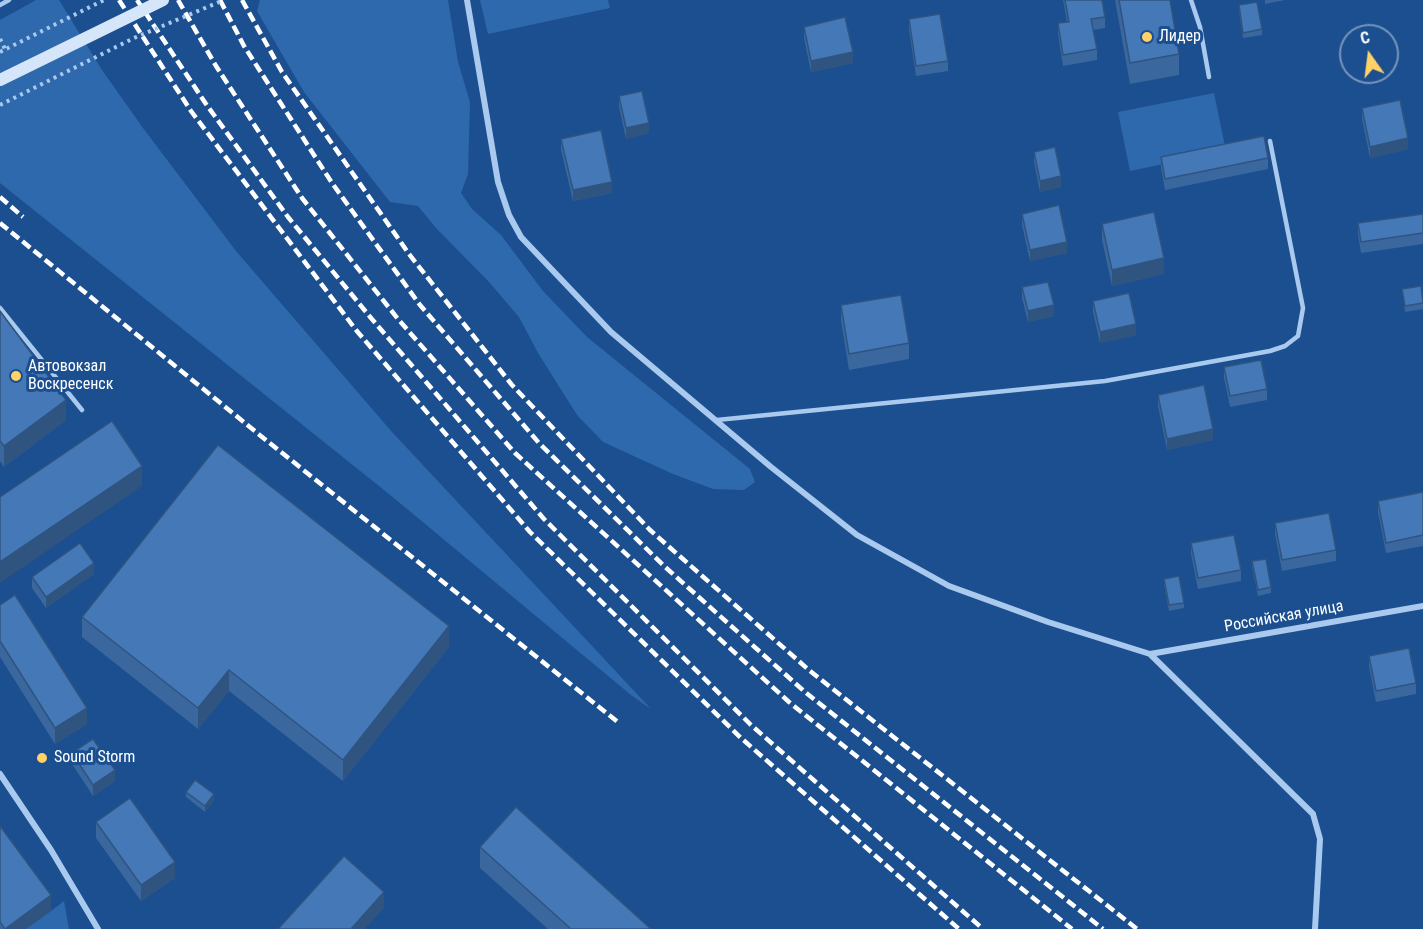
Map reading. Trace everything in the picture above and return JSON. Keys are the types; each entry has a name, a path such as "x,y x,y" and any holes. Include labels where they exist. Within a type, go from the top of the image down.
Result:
{"main road":[{"path":"0,80 163,0"}],"street":[{"path":"467,0 498,182 509,214 521,237 611,332 771,468 857,535 949,586 1048,622 1150,654 1314,814 1320,839 1315,929"},
{"name":"Российская улица","path":"1150,654 1423,606"},
{"path":"0,774 51,850 98,929"}],"lane":[{"path":"0,5 9,0"},
{"path":"1191,0 1200,27 1209,77"},
{"path":"717,420 1105,381 1258,354 1285,346 1298,336 1303,308 1270,141"},
{"path":"0,308 82,410"}],"path":[{"path":"90,0 93,6"},
{"path":"0,39 2,50 104,0"},
{"path":"0,105 134,38 224,0"}],"shaded area":[{"path":"36,0 59,0 102,70 236,251 392,432 651,709 631,695 389,494 0,183 0,20"},
{"path":"260,0 448,0 458,62 470,102 468,174 461,193 472,209 501,235 543,291 587,337 750,469 755,482 744,490 713,489 673,474 603,442 577,415 538,353 519,317 418,206 390,202 304,92 257,11"},
{"path":"480,0 608,0 610,8 488,34"},
{"path":"1214,93 1226,151 1130,171 1118,112"},
{"path":"64,901 69,929 26,929 51,911"}],"building":[{"path":"1065,0 1102,0 1105,17 1091,19 1097,49 1063,55 1058,23 1069,22"},
{"name":"Лидер","path":"1119,0 1170,0 1179,54 1130,63"},
{"path":"1257,2 1262,29 1243,33 1239,5"},
{"path":"940,14 948,61 916,66 909,19"},
{"path":"845,17 853,52 811,61 804,27"},
{"path":"642,91 649,123 626,128 619,96"},
{"path":"1400,100 1408,138 1370,147 1362,108"},
{"path":"601,130 612,182 573,190 561,139"},
{"path":"1264,136 1268,158 1165,179 1161,157"},
{"path":"1055,147 1061,176 1040,181 1034,152"},
{"path":"1059,205 1067,242 1030,250 1022,214"},
{"path":"1154,212 1164,258 1112,270 1102,224"},
{"path":"1423,214 1423,233 1361,242 1358,223"},
{"path":"1048,282 1054,305 1028,311 1022,287"},
{"path":"1421,286 1423,303 1405,306 1402,289"},
{"path":"1129,293 1136,324 1100,332 1093,301"},
{"path":"901,295 909,343 849,354 841,305"},
{"name":"Автовокзал Воскресенск","path":"0,311 66,400 4,446 0,441"},
{"path":"1261,360 1267,389 1230,396 1224,367"},
{"path":"1204,385 1213,429 1167,439 1158,395"},
{"path":"112,421 142,466 0,562 0,497"},
{"path":"218,445 449,626 343,760 229,670 198,708 82,617"},
{"path":"1423,492 1423,535 1386,543 1378,501"},
{"path":"1329,513 1336,550 1282,560 1275,523"},
{"path":"1234,535 1241,570 1198,578 1191,543"},
{"path":"80,543 94,563 46,597 32,577"},
{"path":"1266,559 1271,587 1258,590 1252,561"},
{"path":"1179,576 1184,603 1169,605 1164,579"},
{"path":"15,595 87,708 55,728 0,641 0,605"},
{"path":"1409,648 1416,683 1376,691 1369,656"},
{"path":"93,739 115,770 93,785 72,753"},
{"path":"195,780 214,794 205,806 186,792"},
{"path":"130,798 175,862 141,885 96,822"},
{"path":"516,807 651,929 571,929 480,847"},
{"path":"0,826 51,895 5,929 0,922"},
{"path":"344,856 384,892 351,929 278,929"}],"railway":[{"path":"119,0 191,111 356,330 530,532 741,738 959,929"},
{"path":"137,0 206,104 288,217 371,318 544,519 751,725 983,929"},
{"path":"178,0 216,66 302,198 398,319 515,453 789,702 1072,929"},
{"path":"220,0 244,46 332,183 420,305 539,443 664,566 805,692 1103,929"},
{"path":"242,0 282,72 409,254 512,385 650,530 810,671 1137,929"},
{"path":"0,197 23,217"},
{"path":"0,223 619,723"}],"place":[{"name":"Лидер","path":"1147,37"},
{"name":"Автовокзал Воскресенск","path":"16,376"},
{"name":"Sound Storm","path":"42,758"}]}
